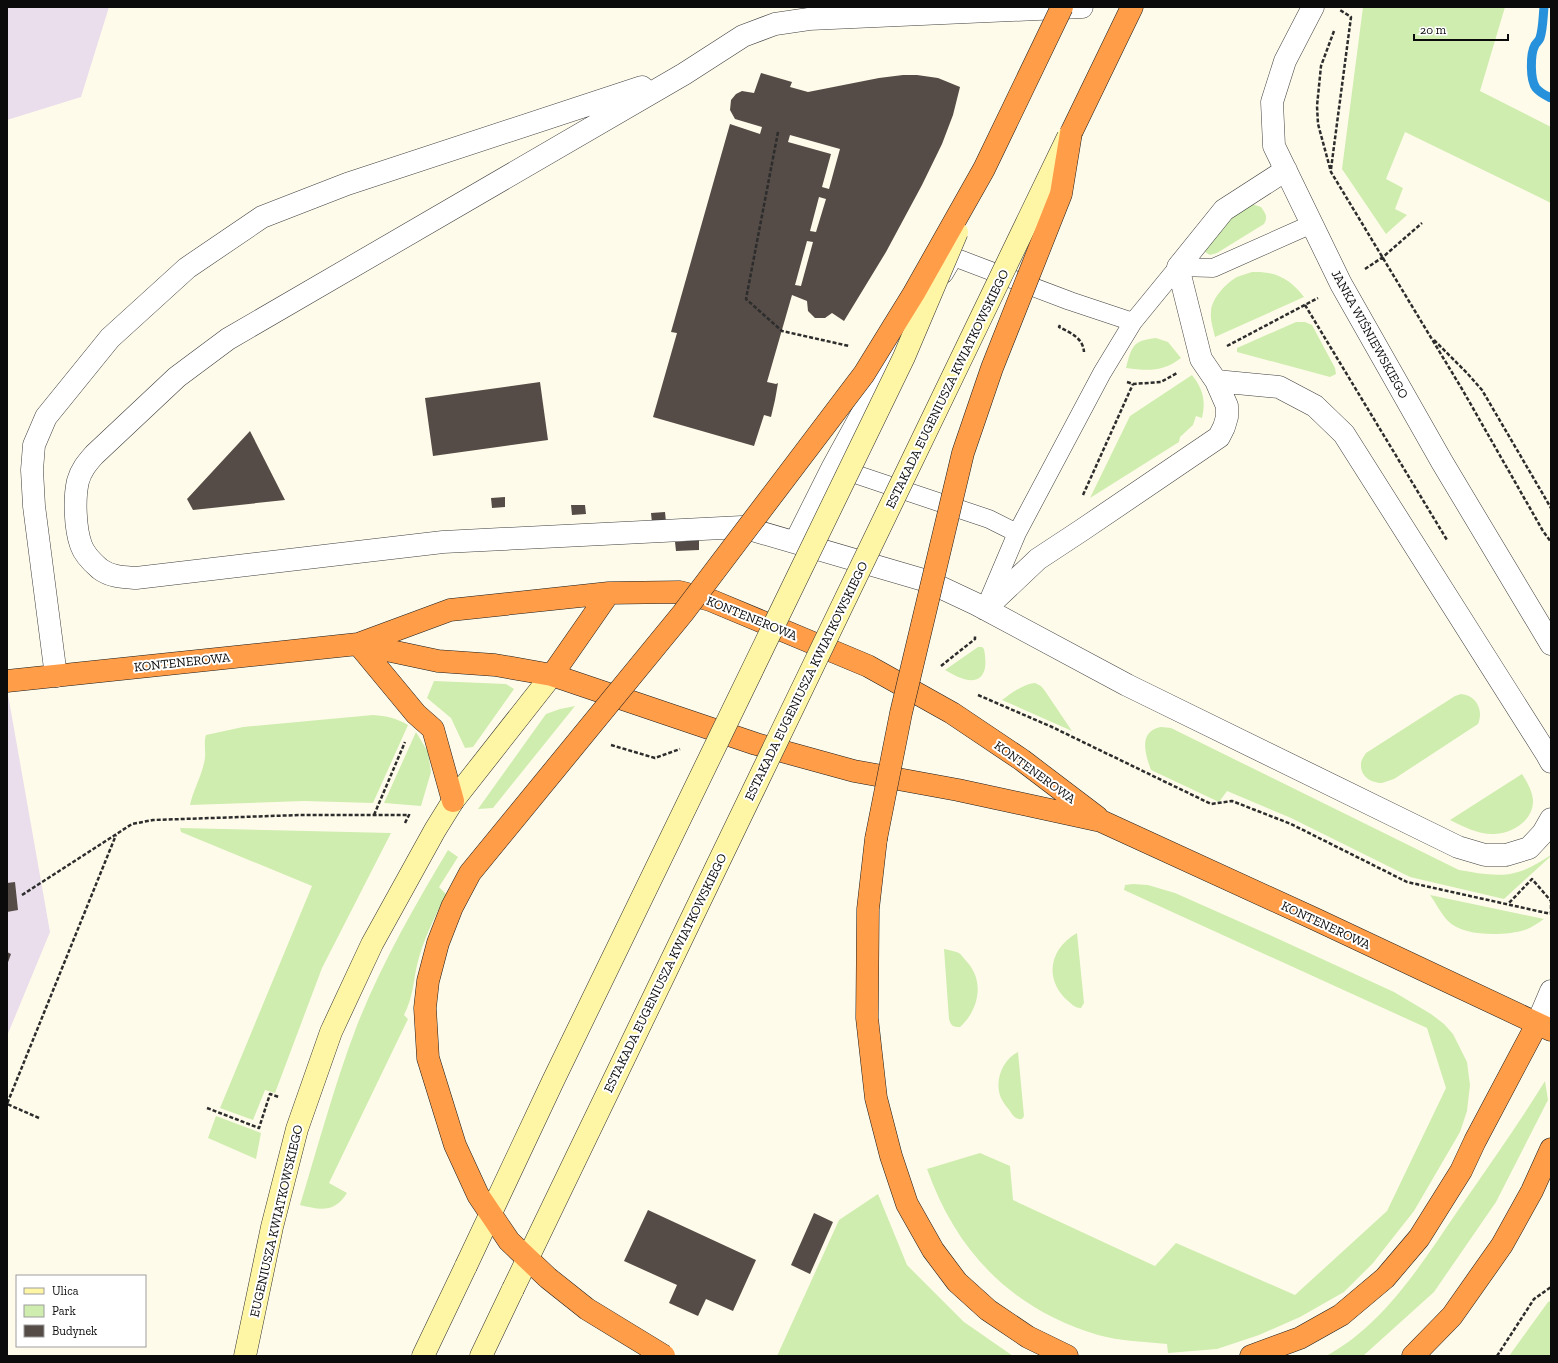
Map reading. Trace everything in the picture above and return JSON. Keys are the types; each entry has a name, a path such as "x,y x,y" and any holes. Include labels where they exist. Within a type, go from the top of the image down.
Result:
{"highway":[{"path":"664,1356 587,1309 548,1278 509,1241 478,1195 455,1145 428,1058 425,1008 428,981 438,943 452,907 470,873 683,613 864,374 914,293 984,169 1062,7"},
{"name":"ESTAKADA EUGENIUSZA KWIATKOWSKIEGO","path":"1070,133 1132,7"},
{"path":"1067,1356 1028,1337 988,1310 957,1282 933,1250 907,1204 891,1156 876,1098 867,1011 868,909 876,839 901,713 963,453 992,368 1061,194 1070,133"},
{"name":"KONTENEROWA","path":"7,681 358,644 450,610 609,593 680,592 710,600 868,666 952,713 1022,760 1101,821"},
{"path":"552,675 609,593"},
{"path":"358,644 416,714 432,729 454,801"},
{"name":"KONTENEROWA","path":"358,644 438,661 495,665 552,675 756,744 854,771 958,790 1101,821 1322,922 1544,1027"},
{"path":"1251,1356 1300,1338 1341,1315 1385,1278 1419,1238 1461,1172 1475,1141 1544,1027"},
{"path":"1413,1356 1452,1316 1502,1245 1532,1191 1551,1149"}],"main road":[{"name":"ESTAKADA EUGENIUSZA KWIATKOWSKIEGO","path":"481,1356 1070,133"},
{"path":"423,1356 553,1080 904,358 984,169"},
{"name":"EUGENIUSZA KWIATKOWSKIEGO","path":"245,1356 272,1227 297,1129 331,1032 372,944 435,830 454,801 552,675"}],"street":[{"path":"1082,7 809,18 775,24 743,36 684,74 228,339 176,377 84,466 78,481 76,504 77,526 81,546 90,559 101,570 116,576 136,578 443,542 742,527 927,581 985,609 1128,685 1458,847 1485,855 1506,855 1523,850 1529,848 1543,833 1551,819"},
{"name":"JANKA WIŚNIEWSKIEGO","path":"1313,7 1285,61 1272,102 1274,146 1341,284 1434,448 1551,644"},
{"path":"56,676 34,506 32,470 34,445 46,417 110,338 187,268 262,217 347,184 684,74"},
{"path":"985,609 1038,559 1219,437 1227,417 1227,406 1216,381 1201,359 1178,267 1224,210 1286,170"},
{"path":"1216,381 1279,387 1315,406 1344,434 1551,762"},
{"path":"1544,1027 1551,991"}],"lane":[{"path":"985,609 1017,533 1102,373 1133,322 1178,267 1213,268 1312,224"},
{"path":"793,542 831,466 883,371 954,257 1070,301 1133,322"},
{"path":"831,466 989,519 1017,533"}],"path":[{"path":"1331,172 1351,17 1336,7"},
{"path":"1335,26 1321,66 1317,106 1318,124 1331,172 1431,337 1543,531 1551,542"},
{"path":"778,132 746,299 782,331"},
{"path":"1383,257 1422,223"},
{"path":"1305,305 1450,547"},
{"path":"1431,337 1482,390 1551,508"},
{"path":"1083,495 1133,384"},
{"path":"22,895 132,824 153,820 300,815 409,815"},
{"path":"39,1118 7,1104 116,835"},
{"path":"1508,904 1532,879 1551,901 1551,914"},
{"path":"207,1108 259,1128 270,1094 282,1098"},
{"path":"1497,1356 1534,1299 1551,1287"}],"shaded area":[{"path":"7,7 109,7 81,97 7,120"},
{"path":"7,689 50,932 7,1036"}],"green space":[{"path":"1363,7 1505,7 1480,91 1551,127 1551,203 1405,132 1386,179 1403,188 1395,209 1407,215 1386,234 1342,169"},
{"path":"1252,204 1261,207 1264,212 1266,217 1264,224 1217,253 1210,255 1205,252 1206,248 1225,227 1229,219"},
{"path":"1252,272 1268,273 1282,277 1293,285 1304,297 1215,337 1211,315 1216,297 1224,287 1233,280 1239,276"},
{"path":"1296,322 1305,322 1312,325 1335,368 1336,374 1330,377 1237,352 1237,348"},
{"path":"1156,338 1168,342 1181,358 1168,366 1161,368 1141,370 1126,368 1134,346 1142,341"},
{"path":"1192,375 1199,385 1203,395 1204,406 1202,418 1196,416 1193,425 1180,437 1179,442 1090,498 1130,416"},
{"path":"978,647 982,647 984,649 985,668 982,675 978,679 968,680 945,670"},
{"path":"434,681 506,684 514,689 473,747 465,748 451,718 427,698"},
{"path":"1035,683 1041,686 1045,691 1072,731 1002,700 1022,687"},
{"path":"1461,694 1475,700 1480,714 1478,724 1394,779 1378,783 1370,780 1364,775 1361,764 1366,753 1455,696"},
{"path":"575,706 493,808 478,809 546,714"},
{"path":"373,715 391,718 408,725 373,803 304,801 190,805 204,763 206,735 243,727"},
{"path":"1161,727 1171,728 1459,870 1488,874 1511,874 1527,869 1551,856 1504,899 1410,877 1291,818 1227,791 1219,802 1151,770 1145,750 1146,738 1154,729"},
{"path":"416,732 428,752 431,772 421,806 384,803"},
{"path":"1522,774 1532,793 1533,800 1530,814 1515,828 1502,833 1489,834 1472,830 1450,820"},
{"path":"180,828 391,833 322,968 275,1093 265,1090 253,1120 220,1108 312,886 181,832"},
{"path":"448,850 458,857 439,887 446,894 430,929 417,965 411,996 404,1015 408,1019 329,1183 347,1193 337,1204 332,1207 320,1209 300,1205 340,1072 365,1005 398,937"},
{"path":"1125,885 1148,885 1175,893 1394,992 1431,1014 1444,1024 1453,1034 1467,1062 1470,1085 1467,1111 1460,1132 1414,1211 1373,1263 1344,1292 1300,1317 1259,1335 1217,1349 1168,1353 1167,1344 1124,1340 1098,1335 1067,1324 1039,1310 1014,1293 992,1274 972,1252 954,1227 939,1199 927,1169 980,1153 1010,1166 1013,1200 1155,1266 1176,1243 1295,1295 1387,1211 1446,1088 1427,1028 1124,890"},
{"path":"1430,895 1544,919 1530,928 1517,932 1485,934 1464,930 1448,921"},
{"path":"1077,933 1084,1003 1081,1008 1073,1005 1060,992 1055,983 1053,974 1053,964 1056,955 1068,939"},
{"path":"944,949 960,954 968,963 973,971 978,988 975,1005 971,1013 960,1027 953,1026 949,1019"},
{"path":"1018,1052 1024,1116 1022,1119 1016,1118 1003,1102 998,1085 1004,1066 1012,1056"},
{"path":"1545,1081 1548,1100 1496,1202 1434,1292 1363,1356 1326,1356 1347,1343 1366,1328 1384,1310 1416,1271 1514,1130"},
{"path":"216,1116 261,1133 256,1159 208,1138"},
{"path":"878,1194 907,1265 964,1322 1013,1356 777,1356 839,1220"},
{"path":"1551,1301 1551,1356 1509,1356 1548,1302"}],"building":[{"path":"761,73 792,82 790,87 808,92 879,78 903,75 938,78 960,87 953,115 942,144 922,185 886,252 844,321 832,313 825,318 815,318 808,311 807,301 792,295 767,382 778,383 771,417 764,415 754,446 653,417 677,333 671,332 730,124 760,134 762,127 735,119 730,110 731,100 736,94 742,91 754,93","holes":["790,135 840,149 829,189 822,187 831,154 788,142","819,197 826,199 816,232 810,231","807,241 813,242 801,286 795,285"]},
{"path":"540,382 548,440 433,456 425,398"},
{"path":"250,431 285,500 193,510 187,499"},
{"path":"505,497 505,507 492,508 491,498"},
{"path":"571,505 585,505 586,514 572,515"},
{"path":"665,512 666,522 652,523 651,513"},
{"path":"699,540 699,550 676,551 675,542"},
{"path":"15,882 18,910 7,912 7,883"},
{"path":"7,952 11,954 7,965"},
{"path":"648,1210 756,1260 733,1311 706,1299 698,1316 669,1303 677,1285 624,1261"},
{"path":"814,1213 833,1222 810,1274 791,1265"}],"waterway":[{"path":"1544,7 1540,39 1533,49 1531,67 1536,88 1541,93 1551,98"}]}
